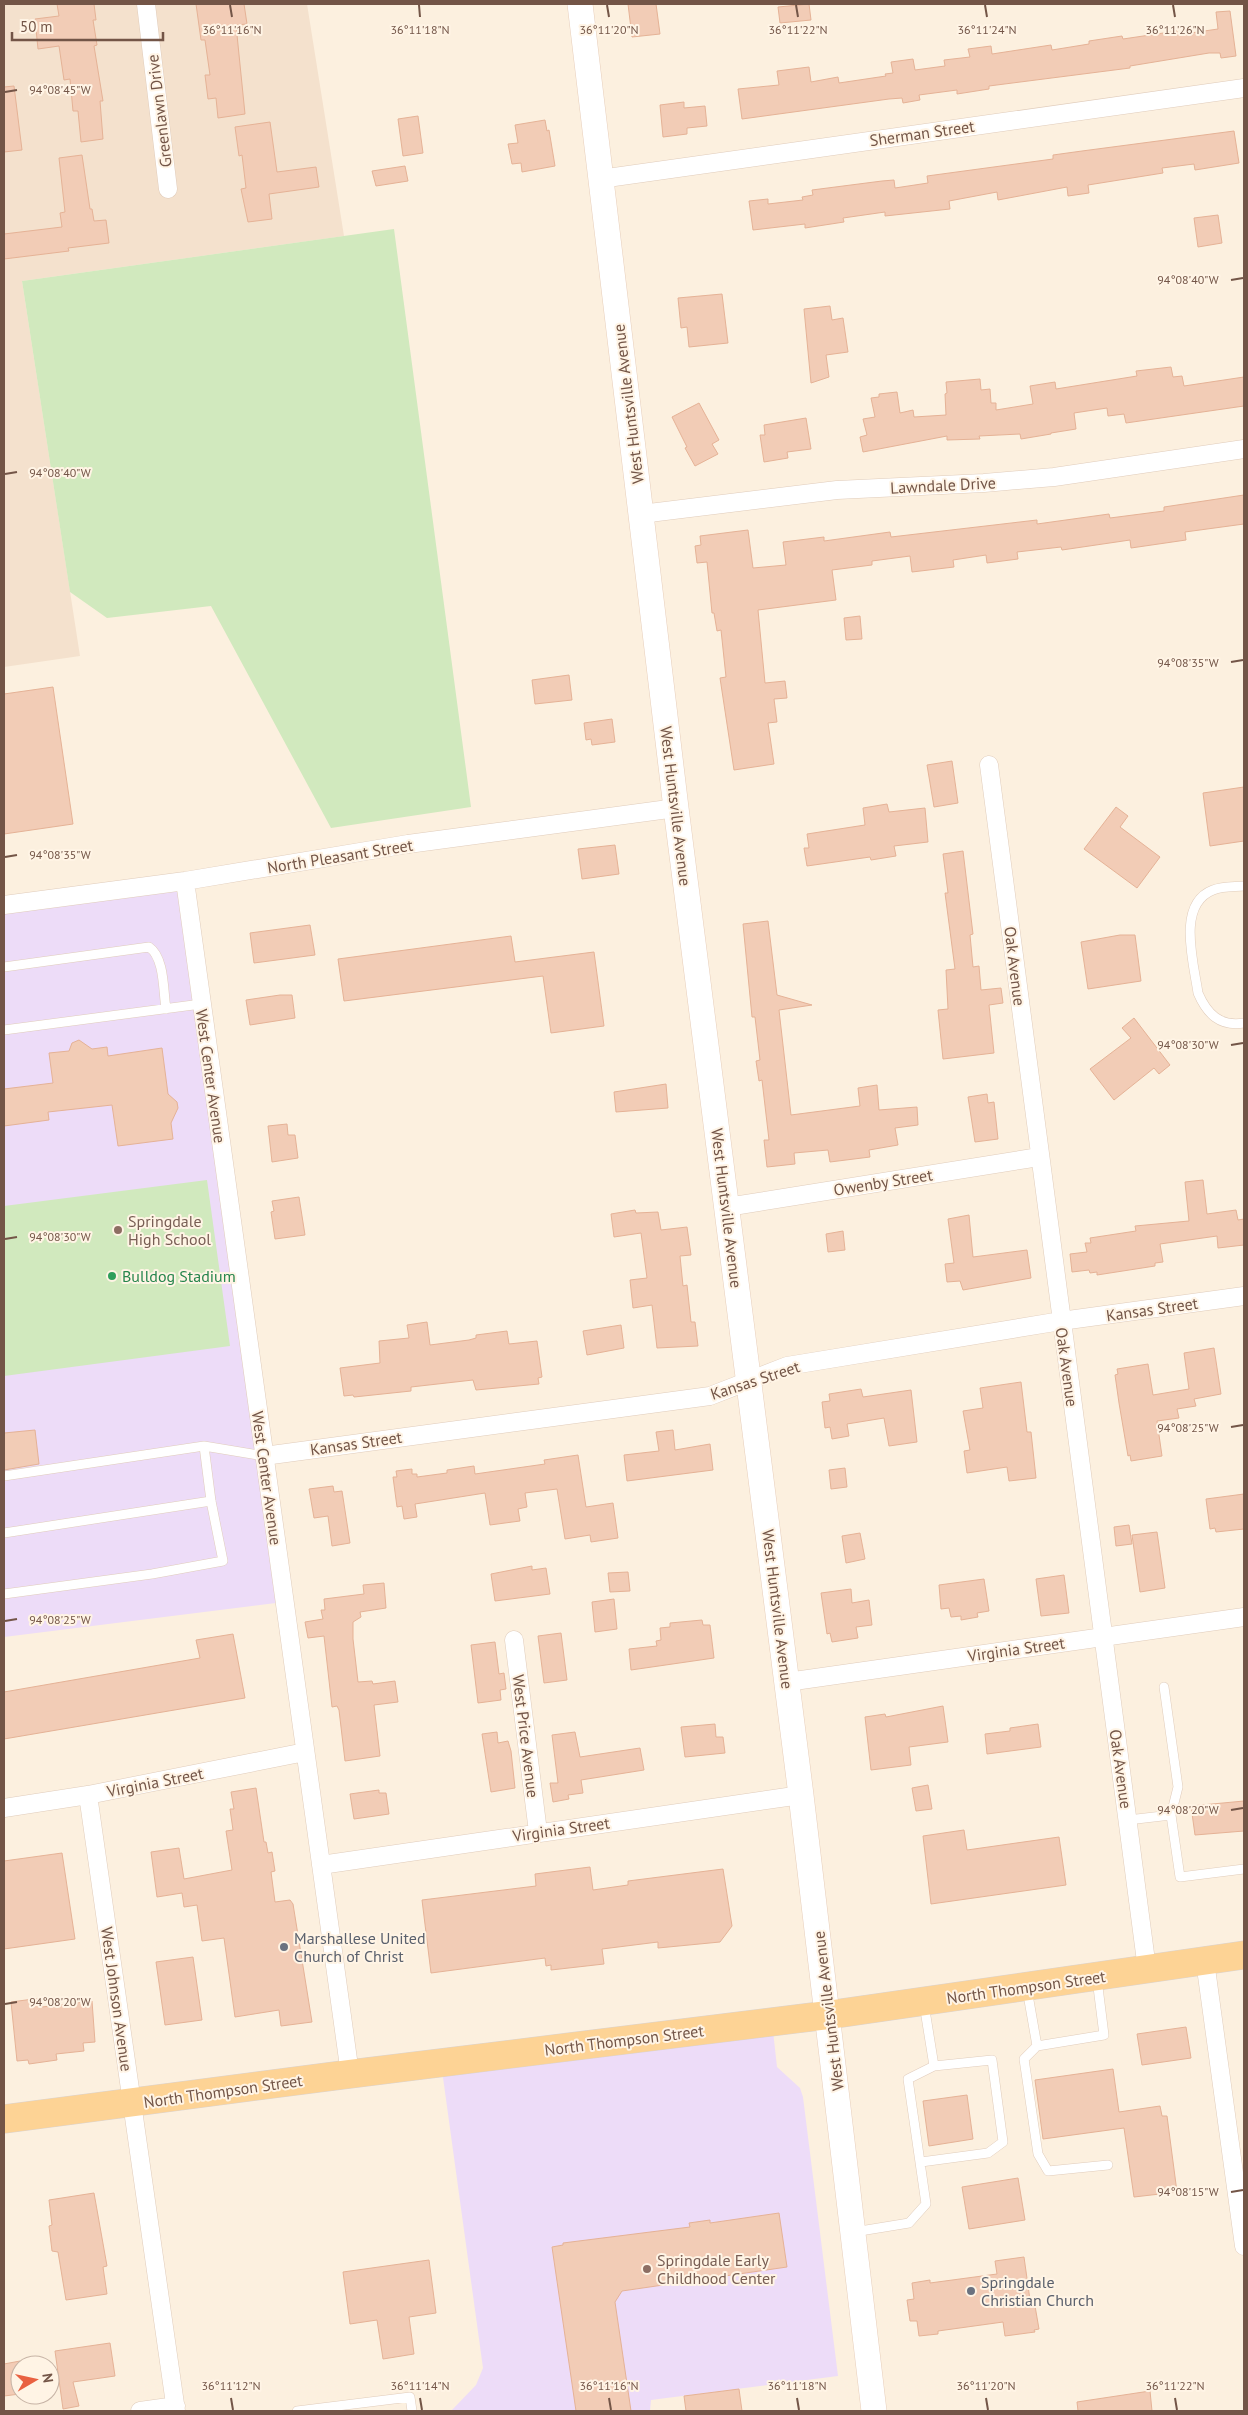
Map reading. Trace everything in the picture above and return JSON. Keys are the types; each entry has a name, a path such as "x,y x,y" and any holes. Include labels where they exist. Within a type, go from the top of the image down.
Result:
{"main road":[{"name":"West Huntsville Avenue","path":"580,4 676,808 828,2015 874,2411"},
{"name":"North Thompson Street","path":"4,2119 828,2015 1244,1956"}],"street":[{"name":"Greenlawn Drive","path":"146,4 168,189"},
{"name":"Sherman Street","path":"600,179 1244,88"},
{"name":"Lawndale Drive","path":"641,514 837,490 984,483 1054,477 1244,450"},
{"name":"Oak Avenue","path":"989,765 1147,1970"},
{"name":"North Pleasant Street","path":"4,905 185,881 408,844 676,808"},
{"name":"West Center Avenue","path":"185,881 350,2074"},
{"name":"Owenby Street","path":"727,1207 1039,1157"},
{"name":"Kansas Street","path":"264,1456 710,1396 788,1366 1061,1321 1244,1296"},
{"name":"Virginia Street","path":"787,1682 1244,1617"},
{"name":"West Price Avenue","path":"514,1640 538,1832"},
{"name":"Virginia Street","path":"4,1808 88,1795 305,1752"},
{"name":"West Johnson Avenue","path":"88,1795 176,2409"},
{"name":"Virginia Street","path":"321,1865 801,1795"},
{"path":"1205,1961 1244,2246"},
{"path":"140,2411 176,2409"}],"lane":[{"path":"1244,886 1217,889 1206,894 1192,914 1189,928 1198,993 1202,1003 1217,1020 1229,1024 1244,1024"},
{"path":"4,967 149,947 155,951 159,960 166,1009"},
{"path":"4,1030 201,1004"},
{"path":"4,1476 204,1446 264,1456"},
{"path":"4,1594 152,1574 223,1561 211,1500 204,1446"},
{"path":"4,1533 211,1500"},
{"path":"1164,1687 1178,1787 1171,1815 1180,1877 1244,1869"},
{"path":"1128,1820 1171,1815"},
{"path":"1096,1977 1104,2036 1037,2046 1024,2059 1038,2154 1048,2171 1108,2164"},
{"path":"1027,1986 1037,2046"},
{"path":"924,2002 934,2066"},
{"path":"854,2232 909,2223 926,2204 908,2079 934,2066 992,2060 1003,2142 988,2153 921,2162"},
{"path":"297,2411 410,2397 412,2411"}],"shaded area":[{"path":"4,4 307,4 344,236 22,281 80,656 4,667"},
{"name":"Springdale High School","path":"185,881 284,1602 4,1637 4,905"},
{"name":"Springdale Early Childhood Center","path":"772,2022 777,2067 800,2088 803,2097 838,2376 651,2400 650,2411 451,2411 476,2385 483,2368 441,2063"}],"green space":[{"path":"394,229 471,807 331,828 211,606 107,618 70,592 22,281"},
{"name":"Bulldog Stadium","path":"207,1180 230,1346 4,1376 4,1206"}],"building":[{"path":"57,4 94,4 96,20 93,20 97,45 94,46 103,101 100,101 103,139 81,142 78,111 73,111 70,79 64,80 59,46 38,49 35,19 59,16"},
{"path":"196,4 244,4 247,24 236,25 245,114 218,118 216,98 208,99 205,75 210,75 205,40 201,40"},
{"path":"628,4 656,4 660,34 632,37"},
{"path":"809,4 811,20 780,23 778,7"},
{"path":"1230,11 1236,56 1221,58 1220,53 1209,53 1130,66 1130,68 989,86 989,89 957,94 957,90 919,95 920,100 903,103 902,98 889,99 742,119 738,89 779,85 777,71 809,67 811,82 838,77 839,83 886,76 885,74 893,73 891,62 913,59 915,70 945,66 944,60 970,57 968,49 991,46 992,54 1051,45 1052,50 1089,44 1089,41 1122,36 1123,39 1177,31 1177,35 1218,29 1216,12"},
{"path":"14,86 22,150 4,152 4,87"},
{"path":"684,102 684,108 705,106 707,126 687,128 687,134 663,137 660,105"},
{"path":"418,116 423,153 403,156 398,119"},
{"path":"545,120 547,131 549,130 555,166 522,172 521,163 512,164 508,144 518,143 515,125"},
{"path":"270,122 277,172 316,167 319,187 269,194 272,219 248,222 241,189 246,188 242,155 239,156 235,127"},
{"path":"1234,131 1239,163 1195,170 1194,164 1162,168 1163,173 1088,185 1089,193 1068,196 1067,187 998,200 997,192 949,201 950,209 885,216 885,212 843,218 844,222 805,228 805,224 753,230 749,201 768,199 768,204 803,200 802,197 813,195 812,190 882,181 894,180 895,188 928,183 927,176 1053,159 1053,155"},
{"path":"82,155 90,209 92,209 94,221 106,220 109,243 68,248 69,251 4,259 4,234 62,227 60,213 65,212 59,158"},
{"path":"405,166 408,181 376,186 372,171"},
{"path":"1218,215 1222,243 1198,247 1194,218"},
{"path":"722,294 728,343 689,347 687,327 681,328 678,298"},
{"path":"830,306 832,320 843,318 848,352 826,355 829,377 811,383 804,309"},
{"path":"1171,367 1173,377 1182,376 1184,386 1244,377 1244,406 1126,423 1124,414 1108,416 1107,408 1074,413 1076,429 1051,434 1021,439 1020,434 979,436 980,439 947,440 947,436 863,452 860,437 867,435 863,419 875,417 871,398 879,397 879,394 897,392 900,413 913,410 914,417 946,415 946,382 980,379 981,390 990,389 991,403 996,403 996,410 1033,404 1030,386 1055,382 1056,389 1137,376 1136,371"},
{"path":"699,403 719,440 712,444 718,454 695,466 672,417"},
{"path":"806,418 811,449 787,452 788,458 764,462 760,435 765,435 764,425"},
{"path":"1244,495 1244,524 1185,532 1186,540 1131,548 1130,540 1062,550 1061,547 1017,552 1018,559 987,563 986,555 953,560 954,567 912,572 910,556 872,561 872,565 832,570 836,600 758,610 765,683 785,681 787,698 774,699 777,722 768,723 774,764 734,770 720,678 726,677 721,630 717,631 714,613 712,613 707,562 697,563 695,546 701,545 700,536 748,530 753,568 786,565 783,542 824,537 824,541 890,532 891,537 1037,520 1037,524 1109,514 1110,518 1164,511 1164,507"},
{"path":"860,616 862,639 846,640 844,618"},
{"path":"569,675 572,700 535,704 532,680"},
{"path":"53,687 73,824 4,834 4,694"},
{"path":"612,719 615,742 592,745 591,739 586,740 584,723"},
{"path":"952,761 958,803 934,807 927,765"},
{"path":"1244,787 1244,841 1210,846 1203,793"},
{"path":"887,804 889,812 925,808 928,842 894,846 896,856 871,860 870,857 807,866 804,848 809,848 807,834 865,825 863,808"},
{"path":"1116,807 1128,816 1120,827 1160,857 1137,888 1084,849"},
{"path":"615,845 619,874 582,879 578,849"},
{"path":"963,851 973,934 970,935 973,967 979,966 981,990 1001,988 1003,1003 989,1005 994,1053 943,1059 938,1010 948,1009 946,970 955,969 945,893 948,893 943,854"},
{"path":"768,921 777,995 812,1005 779,1010 791,1115 860,1106 858,1088 877,1085 879,1110 917,1107 918,1125 895,1128 898,1145 869,1150 870,1157 830,1162 828,1150 794,1153 795,1164 767,1167 764,1140 769,1140 762,1080 759,1081 756,1061 760,1060 755,1017 752,1017 743,924"},
{"path":"310,925 315,955 254,963 250,933"},
{"path":"1120,935 1135,935 1141,981 1088,989 1081,942"},
{"path":"511,936 515,962 594,952 604,1026 551,1033 543,976 344,1001 338,959"},
{"path":"292,995 295,1018 250,1025 246,1000"},
{"path":"1134,1018 1170,1065 1159,1074 1154,1068 1114,1100 1090,1069 1131,1038 1122,1028"},
{"path":"79,1040 92,1049 107,1047 108,1056 162,1048 168,1094 177,1102 178,1108 171,1123 173,1139 118,1146 112,1105 48,1112 49,1120 4,1126 4,1089 53,1083 49,1053 69,1051 72,1043"},
{"path":"666,1084 668,1108 616,1112 614,1092"},
{"path":"987,1094 988,1103 994,1102 998,1139 975,1142 968,1097"},
{"path":"287,1124 288,1135 295,1135 298,1158 272,1162 268,1126"},
{"path":"1203,1180 1207,1214 1236,1210 1238,1220 1244,1219 1244,1245 1218,1248 1217,1236 1160,1244 1163,1262 1155,1263 1155,1266 1097,1275 1097,1272 1090,1273 1089,1270 1072,1272 1070,1254 1087,1252 1085,1243 1091,1243 1090,1238 1136,1231 1135,1226 1189,1221 1185,1182"},
{"path":"299,1197 305,1235 275,1239 271,1212 274,1211 272,1201"},
{"path":"635,1210 636,1213 658,1212 661,1230 687,1227 691,1255 680,1256 683,1286 687,1285 691,1322 695,1322 698,1346 657,1348 652,1305 633,1308 630,1280 647,1278 641,1233 614,1237 611,1214"},
{"path":"969,1215 973,1257 1027,1250 1031,1278 963,1290 960,1281 947,1282 945,1264 954,1263 948,1219"},
{"path":"843,1231 845,1250 828,1252 826,1234"},
{"path":"427,1322 430,1345 469,1340 476,1338 476,1335 507,1331 509,1344 537,1341 542,1377 538,1378 539,1384 476,1390 473,1380 411,1387 411,1391 354,1397 353,1395 344,1396 340,1368 380,1363 379,1341 409,1338 407,1325"},
{"path":"621,1325 624,1348 587,1355 583,1331"},
{"path":"1214,1348 1221,1394 1194,1399 1196,1406 1177,1409 1179,1418 1157,1421 1162,1456 1131,1461 1130,1455 1128,1456 1119,1403 1115,1375 1118,1374 1117,1369 1148,1364 1153,1395 1189,1389 1184,1353"},
{"path":"1021,1382 1027,1432 1031,1432 1036,1478 1009,1481 1007,1467 967,1473 964,1451 970,1450 963,1411 983,1408 980,1388"},
{"path":"861,1389 863,1397 911,1390 917,1442 889,1446 884,1418 847,1424 849,1436 832,1439 830,1427 825,1428 822,1402 830,1401 829,1394"},
{"path":"35,1430 39,1464 4,1470 4,1433"},
{"path":"673,1430 675,1450 710,1444 713,1470 627,1481 624,1455 659,1451 656,1432"},
{"path":"578,1455 586,1507 613,1503 618,1538 591,1542 590,1535 565,1539 557,1489 525,1493 527,1507 518,1509 520,1521 490,1525 485,1493 415,1504 417,1517 404,1519 402,1506 397,1507 393,1477 397,1477 396,1471 412,1469 412,1474 417,1474 417,1477 447,1473 447,1470 474,1466 475,1474 545,1464 544,1460"},
{"path":"845,1468 847,1487 831,1489 829,1470"},
{"path":"333,1486 334,1492 342,1491 350,1543 332,1546 328,1516 314,1518 309,1489"},
{"path":"1244,1494 1244,1529 1216,1532 1215,1528 1210,1529 1206,1499"},
{"path":"1129,1525 1132,1544 1116,1546 1114,1527"},
{"path":"1157,1532 1165,1588 1140,1592 1132,1535"},
{"path":"860,1533 865,1559 846,1563 842,1536"},
{"path":"532,1566 532,1570 546,1568 550,1594 495,1601 491,1574"},
{"path":"628,1572 630,1591 610,1592 608,1573"},
{"path":"1064,1575 1069,1613 1041,1616 1036,1579"},
{"path":"984,1579 989,1611 977,1613 978,1617 961,1620 961,1616 951,1617 949,1608 941,1609 939,1585"},
{"path":"384,1583 386,1608 360,1612 361,1617 353,1622 358,1682 372,1681 373,1684 395,1681 398,1702 374,1705 380,1756 345,1761 339,1710 337,1706 332,1707 324,1636 308,1638 305,1622 323,1619 321,1610 325,1610 324,1599 364,1594 363,1585"},
{"path":"851,1589 852,1603 869,1600 872,1625 856,1627 858,1638 832,1642 830,1633 827,1634 821,1593"},
{"path":"614,1599 617,1629 595,1632 592,1602"},
{"path":"702,1620 703,1625 710,1625 714,1658 631,1670 629,1649 657,1646 656,1641 661,1640 660,1628 670,1627 670,1623"},
{"path":"561,1633 567,1680 544,1683 538,1636"},
{"path":"233,1634 245,1698 4,1739 4,1692 200,1658 196,1640"},
{"path":"495,1642 499,1674 504,1673 506,1689 500,1690 501,1700 478,1703 471,1645"},
{"path":"943,1706 948,1742 909,1747 911,1765 871,1770 865,1717 885,1714 886,1717"},
{"path":"715,1724 716,1737 723,1737 725,1753 685,1757 681,1727"},
{"path":"1038,1724 1041,1747 987,1754 985,1734 1010,1731 1010,1728"},
{"path":"497,1732 498,1743 508,1741 515,1788 491,1792 482,1734"},
{"path":"575,1732 580,1757 640,1748 644,1770 581,1780 583,1793 568,1795 569,1799 553,1802 550,1783 558,1783 552,1735"},
{"path":"928,1785 932,1809 916,1811 912,1788"},
{"path":"256,1788 264,1842 266,1842 268,1853 272,1852 275,1871 271,1872 275,1902 290,1900 293,1904 312,2022 281,2026 279,2010 235,2017 224,1938 202,1941 197,1905 184,1907 182,1893 157,1897 151,1852 179,1848 184,1879 232,1870 226,1831 233,1830 230,1809 234,1809 231,1792"},
{"path":"379,1790 379,1793 386,1793 389,1814 354,1819 350,1794"},
{"path":"1244,1801 1244,1831 1195,1835 1191,1806"},
{"path":"964,1830 967,1850 1059,1837 1066,1885 931,1904 923,1836"},
{"path":"62,1853 75,1939 4,1949 4,1861"},
{"path":"590,1867 593,1890 628,1885 628,1881 723,1869 732,1926 720,1942 658,1948 658,1942 602,1949 604,1964 551,1970 551,1965 546,1966 545,1958 431,1973 422,1900 536,1886 535,1874"},
{"path":"193,1957 202,2020 165,2025 156,1962"},
{"path":"41,1998 42,2007 92,2001 95,2042 83,2043 84,2051 56,2054 57,2060 29,2064 28,2060 17,2061 11,2002"},
{"path":"1186,2027 1191,2058 1142,2065 1137,2034"},
{"path":"1113,2069 1119,2112 1160,2106 1162,2116 1167,2116 1177,2192 1134,2197 1124,2128 1043,2139 1035,2080"},
{"path":"967,2095 973,2139 929,2146 923,2101"},
{"path":"1018,2178 1025,2220 969,2229 962,2187"},
{"path":"94,2193 107,2266 103,2267 107,2294 66,2300 58,2252 52,2251 49,2226 52,2225 49,2200"},
{"path":"779,2213 787,2267 622,2291 615,2302 631,2411 576,2411 552,2247 563,2245 563,2243 690,2227 689,2223 710,2220 710,2223"},
{"name":"Springdale Christian Church","path":"1024,2257 1031,2307 1035,2306 1039,2329 1034,2330 1035,2332 1005,2336 1003,2322 938,2331 938,2334 919,2336 917,2321 910,2321 907,2300 914,2299 912,2283 930,2280 930,2283 997,2274 995,2261"},
{"path":"429,2260 436,2313 409,2317 414,2354 383,2359 377,2320 350,2324 343,2272"},
{"path":"110,2343 115,2376 73,2382 79,2406 63,2409 60,2387 60,2355 56,2355 55,2351"},
{"path":"10,2363 10,2395 4,2396 4,2364"},
{"path":"739,2389 742,2411 686,2411 684,2396"},
{"path":"1150,2391 1152,2411 1078,2411 1077,2402"}],"place":[{"name":"Springdale High School","path":"118,1230"},
{"name":"Bulldog Stadium","path":"112,1276"},
{"name":"Marshallese United Church of Christ","path":"284,1947"},
{"name":"Springdale Early Childhood Center","path":"647,2269"},
{"name":"Springdale Christian Church","path":"971,2291"}]}
